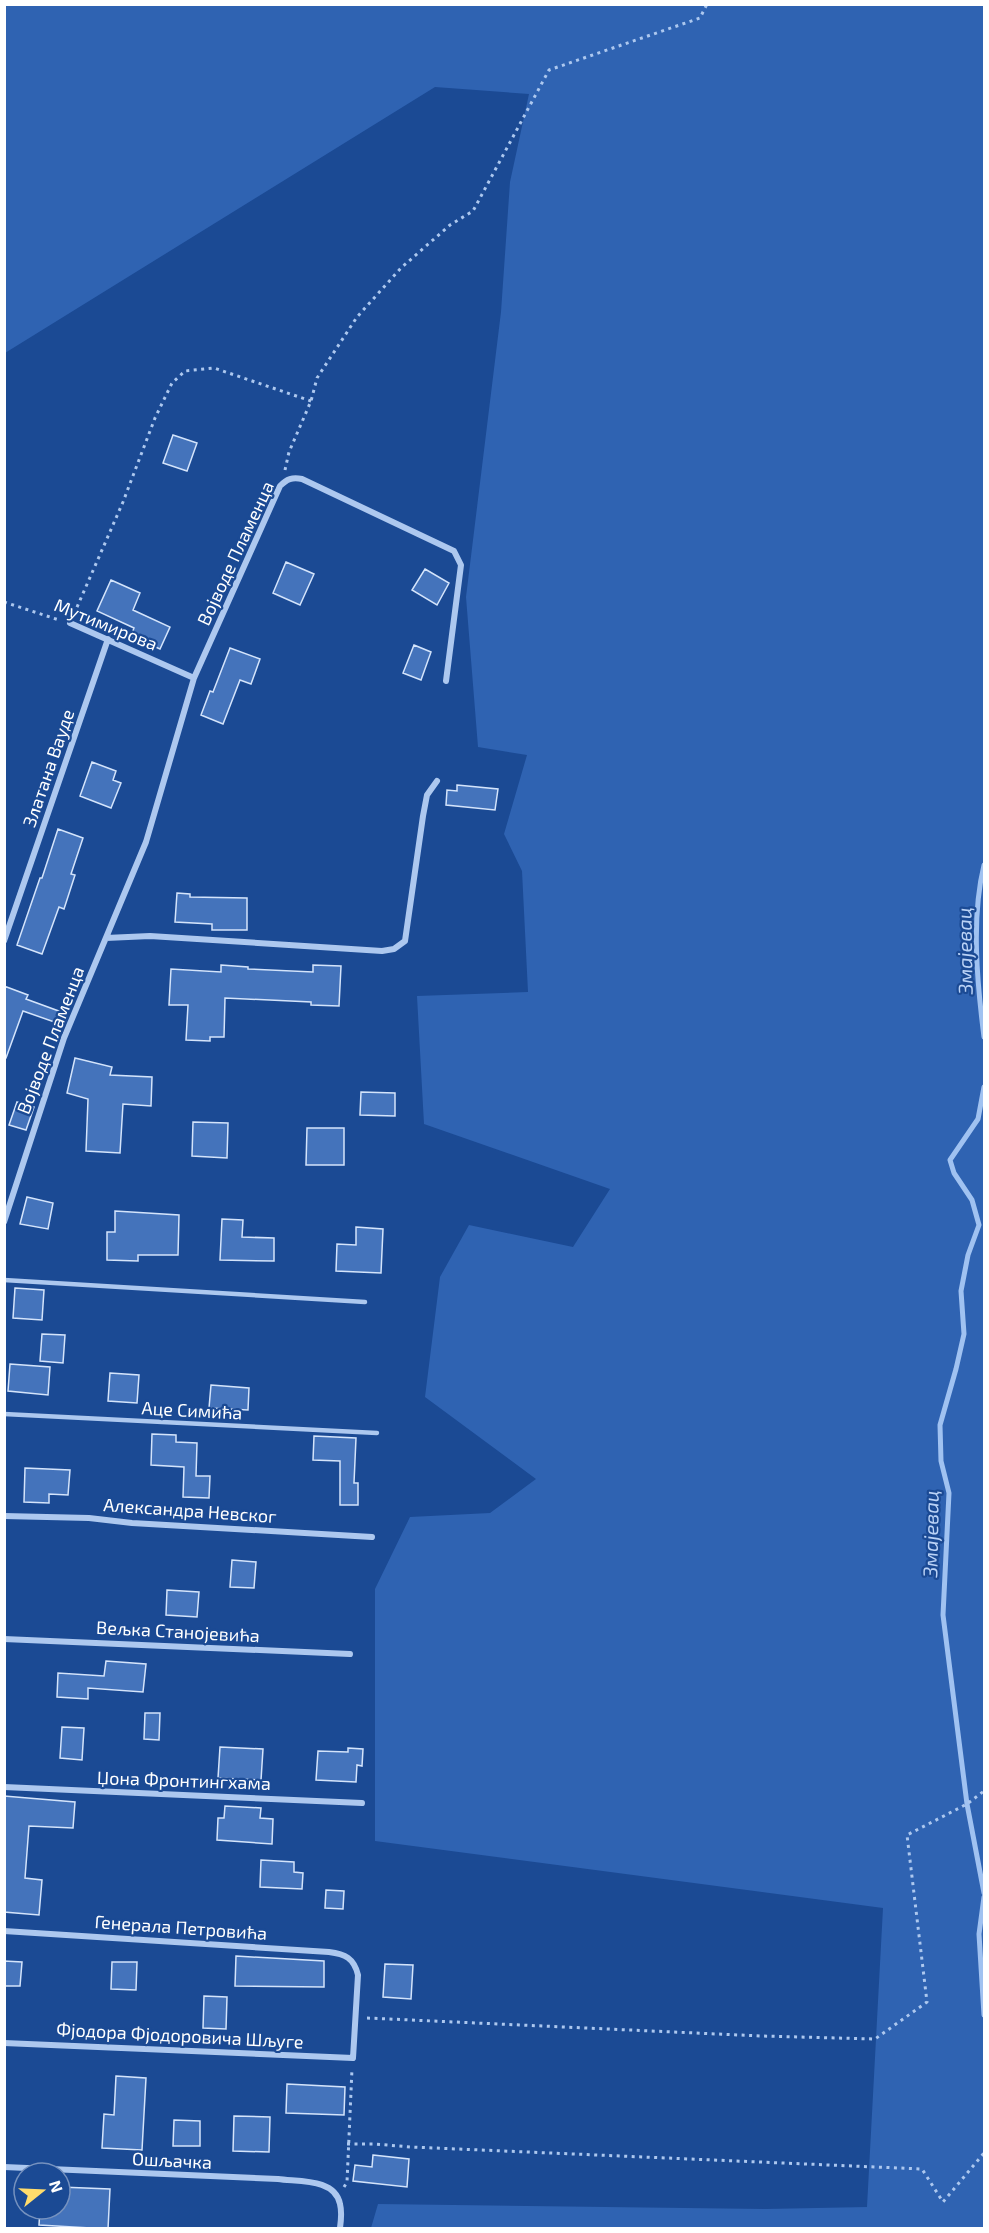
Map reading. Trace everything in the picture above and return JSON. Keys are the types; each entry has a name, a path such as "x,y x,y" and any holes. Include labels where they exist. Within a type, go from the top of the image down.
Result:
{"street":[{"name":"Војводе Пламенца","path":"4,1222 64,1038 146,842 195,678 279,486 286,480 302,479 454,551 461,565 447,681"},
{"name":"Мутимирова","path":"70,623 195,678"},
{"name":"Златана Вауде","path":"4,941 108,639"},
{"path":"106,938 150,936 382,951 401,946 408,927 427,795 437,781"},
{"name":"Александра Невског","path":"4,1516 89,1518 132,1523 372,1537"},
{"name":"Вељка Станојевића","path":"4,1639 350,1654"},
{"name":"Џона Фронтингхама","path":"4,1787 362,1803"},
{"name":"Генерала Петровића","path":"4,1931 343,1954 353,1962 358,1975 356,2018"},
{"path":"353,2058 356,2018"},
{"name":"Фјодора Фјодоровича Шљуге","path":"4,2043 353,2058"},
{"name":"Ошљачка","path":"4,2167 278,2180 321,2184 328,2186 334,2193"},
{"path":"334,2193 339,2198 341,2207 340,2229"}],"lane":[{"path":"4,1280 365,1302"},
{"name":"Аце Симића","path":"4,1414 377,1433"}],"path":[{"path":"286,480 285,468 289,452 311,401 317,378 357,317 409,260 450,225 473,211 549,70 700,18 707,4"},
{"path":"70,623 172,383 185,370 214,368 311,401"},
{"name":"Мутимирова","path":"4,602 70,623"},
{"path":"356,2018 875,2039 927,2002 908,1835 967,1804 984,1791"},
{"path":"334,2193 344,2188 347,2182 347,2144 353,2058"},
{"path":"347,2144 922,2169 943,2202 984,2153"}],"shaded area":[{"path":"5,4 984,5 984,2228 371,2228 378,2204 766,2209 867,2207 883,1908 375,1841 375,1589 410,1517 490,1513 536,1479 425,1397 440,1277 469,1225 573,1247 610,1189 424,1124 417,996 528,992 522,871 504,834 527,755 478,747 466,597 501,312 510,182 529,94 435,87 5,353"}],"building":[{"path":"173,435 197,443 187,471 163,463"},
{"path":"286,562 314,574 300,605 273,593"},
{"path":"425,569 449,583 437,605 412,590"},
{"path":"111,580 140,593 133,610 170,627 160,649 131,636 134,628 97,611"},
{"path":"414,645 431,652 421,680 403,673"},
{"path":"230,648 260,659 251,684 240,680 223,724 201,715 210,691 213,692"},
{"path":"92,762 116,771 113,780 121,783 111,808 80,796"},
{"path":"457,785 498,789 495,810 446,805 447,790 457,791"},
{"path":"58,829 83,838 71,874 75,875 64,909 59,907 42,954 17,945"},
{"path":"177,893 190,894 190,897 247,898 247,930 212,930 212,924 175,922"},
{"path":"221,965 248,967 248,969 313,972 313,965 341,966 339,1006 311,1005 311,1002 225,998 224,1037 210,1037 210,1041 186,1040 188,1005 169,1005 171,969 221,972"},
{"path":"4,986 28,995 26,999 67,1014 63,1025 23,1011 6,1058 4,1058"},
{"path":"75,1058 112,1067 110,1075 152,1077 151,1106 123,1104 120,1153 86,1151 88,1099 67,1093"},
{"path":"361,1092 395,1093 395,1116 360,1115"},
{"path":"17,1102 34,1107 26,1130 9,1125"},
{"path":"193,1122 228,1123 227,1158 192,1156"},
{"path":"307,1128 344,1128 344,1165 306,1165"},
{"path":"27,1197 53,1203 48,1229 20,1224"},
{"path":"115,1211 179,1215 178,1255 138,1255 138,1261 107,1260 107,1232 115,1232"},
{"path":"222,1219 243,1220 242,1237 274,1238 274,1261 220,1260"},
{"path":"356,1227 383,1229 381,1273 336,1271 337,1244 356,1245"},
{"path":"15,1288 44,1290 42,1320 13,1318"},
{"path":"42,1334 65,1335 63,1363 40,1361"},
{"path":"10,1364 50,1367 48,1395 8,1391"},
{"path":"110,1373 139,1375 137,1403 108,1401"},
{"path":"211,1385 249,1388 248,1410 209,1408"},
{"path":"152,1434 176,1435 176,1442 197,1443 196,1476 210,1476 209,1498 183,1497 184,1467 151,1465"},
{"path":"314,1436 356,1438 354,1483 358,1483 358,1505 340,1505 340,1461 313,1460"},
{"path":"25,1468 70,1470 68,1495 49,1494 49,1503 24,1502"},
{"path":"232,1560 256,1562 254,1588 230,1587"},
{"path":"167,1590 199,1592 197,1617 166,1615"},
{"path":"106,1661 146,1664 143,1692 88,1688 88,1699 57,1697 58,1673 104,1676"},
{"path":"145,1713 160,1713 159,1740 144,1739"},
{"path":"62,1727 84,1728 82,1760 60,1758"},
{"path":"220,1747 263,1749 261,1780 218,1778"},
{"path":"348,1748 363,1749 362,1766 357,1765 356,1782 316,1780 318,1751 348,1752"},
{"path":"4,1796 75,1802 73,1828 29,1826 25,1878 42,1880 39,1915 4,1912"},
{"path":"225,1806 261,1808 260,1818 273,1819 272,1844 217,1840 218,1818 224,1818"},
{"path":"261,1860 294,1862 294,1872 303,1873 302,1889 260,1887"},
{"path":"326,1890 344,1891 343,1909 325,1908"},
{"path":"236,1956 324,1961 324,1987 235,1986"},
{"path":"4,1961 22,1962 20,1986 4,1986"},
{"path":"112,1962 137,1962 136,1990 111,1989"},
{"path":"385,1964 413,1965 411,1999 383,1997"},
{"path":"204,1996 227,1997 226,2029 203,2028"},
{"path":"116,2076 146,2078 142,2150 102,2148 104,2114 114,2115"},
{"path":"287,2084 345,2087 344,2115 286,2113"},
{"path":"234,2116 270,2117 269,2152 233,2151"},
{"path":"174,2120 200,2121 200,2146 173,2146"},
{"path":"373,2155 409,2159 407,2187 353,2181 355,2165 372,2167"},
{"path":"72,2187 110,2189 108,2229 39,2225 39,2221 72,2221"}],"waterway":[{"name":"Змајевац","path":"984,865 976,928 977,972 984,1037"},
{"name":"Змајевац","path":"984,1087 978,1119 950,1160 954,1173 972,1200 979,1225 968,1255 961,1291 964,1334 940,1425 941,1461 949,1493 943,1615 967,1804 984,1893"},
{"name":"Змајевац","path":"984,1897 979,1934 984,2015"}]}
